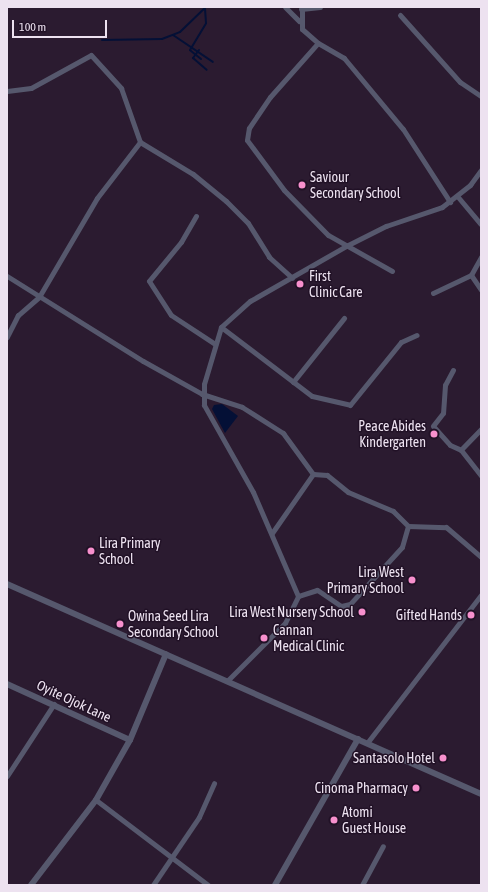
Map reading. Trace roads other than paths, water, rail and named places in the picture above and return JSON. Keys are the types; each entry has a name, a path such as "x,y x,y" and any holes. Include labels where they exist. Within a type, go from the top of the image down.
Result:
{"street":[{"path":"285,7 300,21"},
{"path":"320,7 301,8 300,21 304,32 318,43 344,58 403,129 450,202"},
{"path":"400,15 452,74 481,96"},
{"path":"318,43 270,97 249,128 247,140 294,201 328,234 346,246 392,270"},
{"path":"7,91 31,88 91,55 120,88 140,142 193,174 226,200 248,224 269,257 292,278"},
{"path":"7,337 18,315 39,297 98,198 140,142"},
{"path":"298,596 272,533 202,394 214,344 221,327 250,301 346,246 450,202 458,196 481,170"},
{"path":"458,196 481,224"},
{"path":"196,216 181,242 149,281 171,315 214,344"},
{"path":"433,293 471,275 481,258"},
{"path":"471,275 481,290"},
{"path":"7,276 39,297 202,394 242,407 283,433 313,474 327,475 348,492 393,511 408,526 446,527 481,557"},
{"path":"293,382 344,318"},
{"path":"221,327 312,396 350,405 401,342 417,335"},
{"path":"453,370 445,385 443,413 433,426 450,445 461,450 481,476"},
{"path":"461,450 481,429"},
{"path":"272,533 313,474"},
{"path":"227,681 285,623 298,596 317,590 341,606 350,604 402,547 408,526"},
{"path":"7,584 481,794"},
{"path":"367,743 480,598"},
{"path":"31,885 96,800 130,740 166,654"},
{"name":"Oyite Ojok Lane","path":"7,684 54,704 130,740"},
{"path":"7,776 54,704"},
{"path":"275,885 358,739"},
{"path":"153,885 199,817 214,783"},
{"path":"96,800 172,856 208,885"},
{"path":"362,885 383,846"}],"water":[{"path":"222,404 238,416 225,433 212,409 214,405"}],"waterway":[{"path":"102,40 162,39 180,32 206,7"},
{"path":"201,59 190,50 206,23 205,9"},
{"path":"173,35 213,62"},
{"path":"199,50 193,58 207,70"}],"place":[{"name":"Saviour Secondary School","path":"302,185"},
{"name":"First Clinic Care","path":"300,284"},
{"name":"Peace Abides Kindergarten","path":"434,434"},
{"name":"Lira Primary School","path":"91,551"},
{"name":"Lira West Primary School","path":"412,580"},
{"name":"Lira West Nursery School","path":"362,612"},
{"name":"Gifted Hands","path":"471,615"},
{"name":"Owina Seed Lira Secondary School","path":"120,624"},
{"name":"Cannan Medical Clinic","path":"264,638"},
{"name":"Santasolo Hotel","path":"443,758"},
{"name":"Cinoma Pharmacy","path":"416,788"},
{"name":"Atomi Guest House","path":"334,820"}]}
